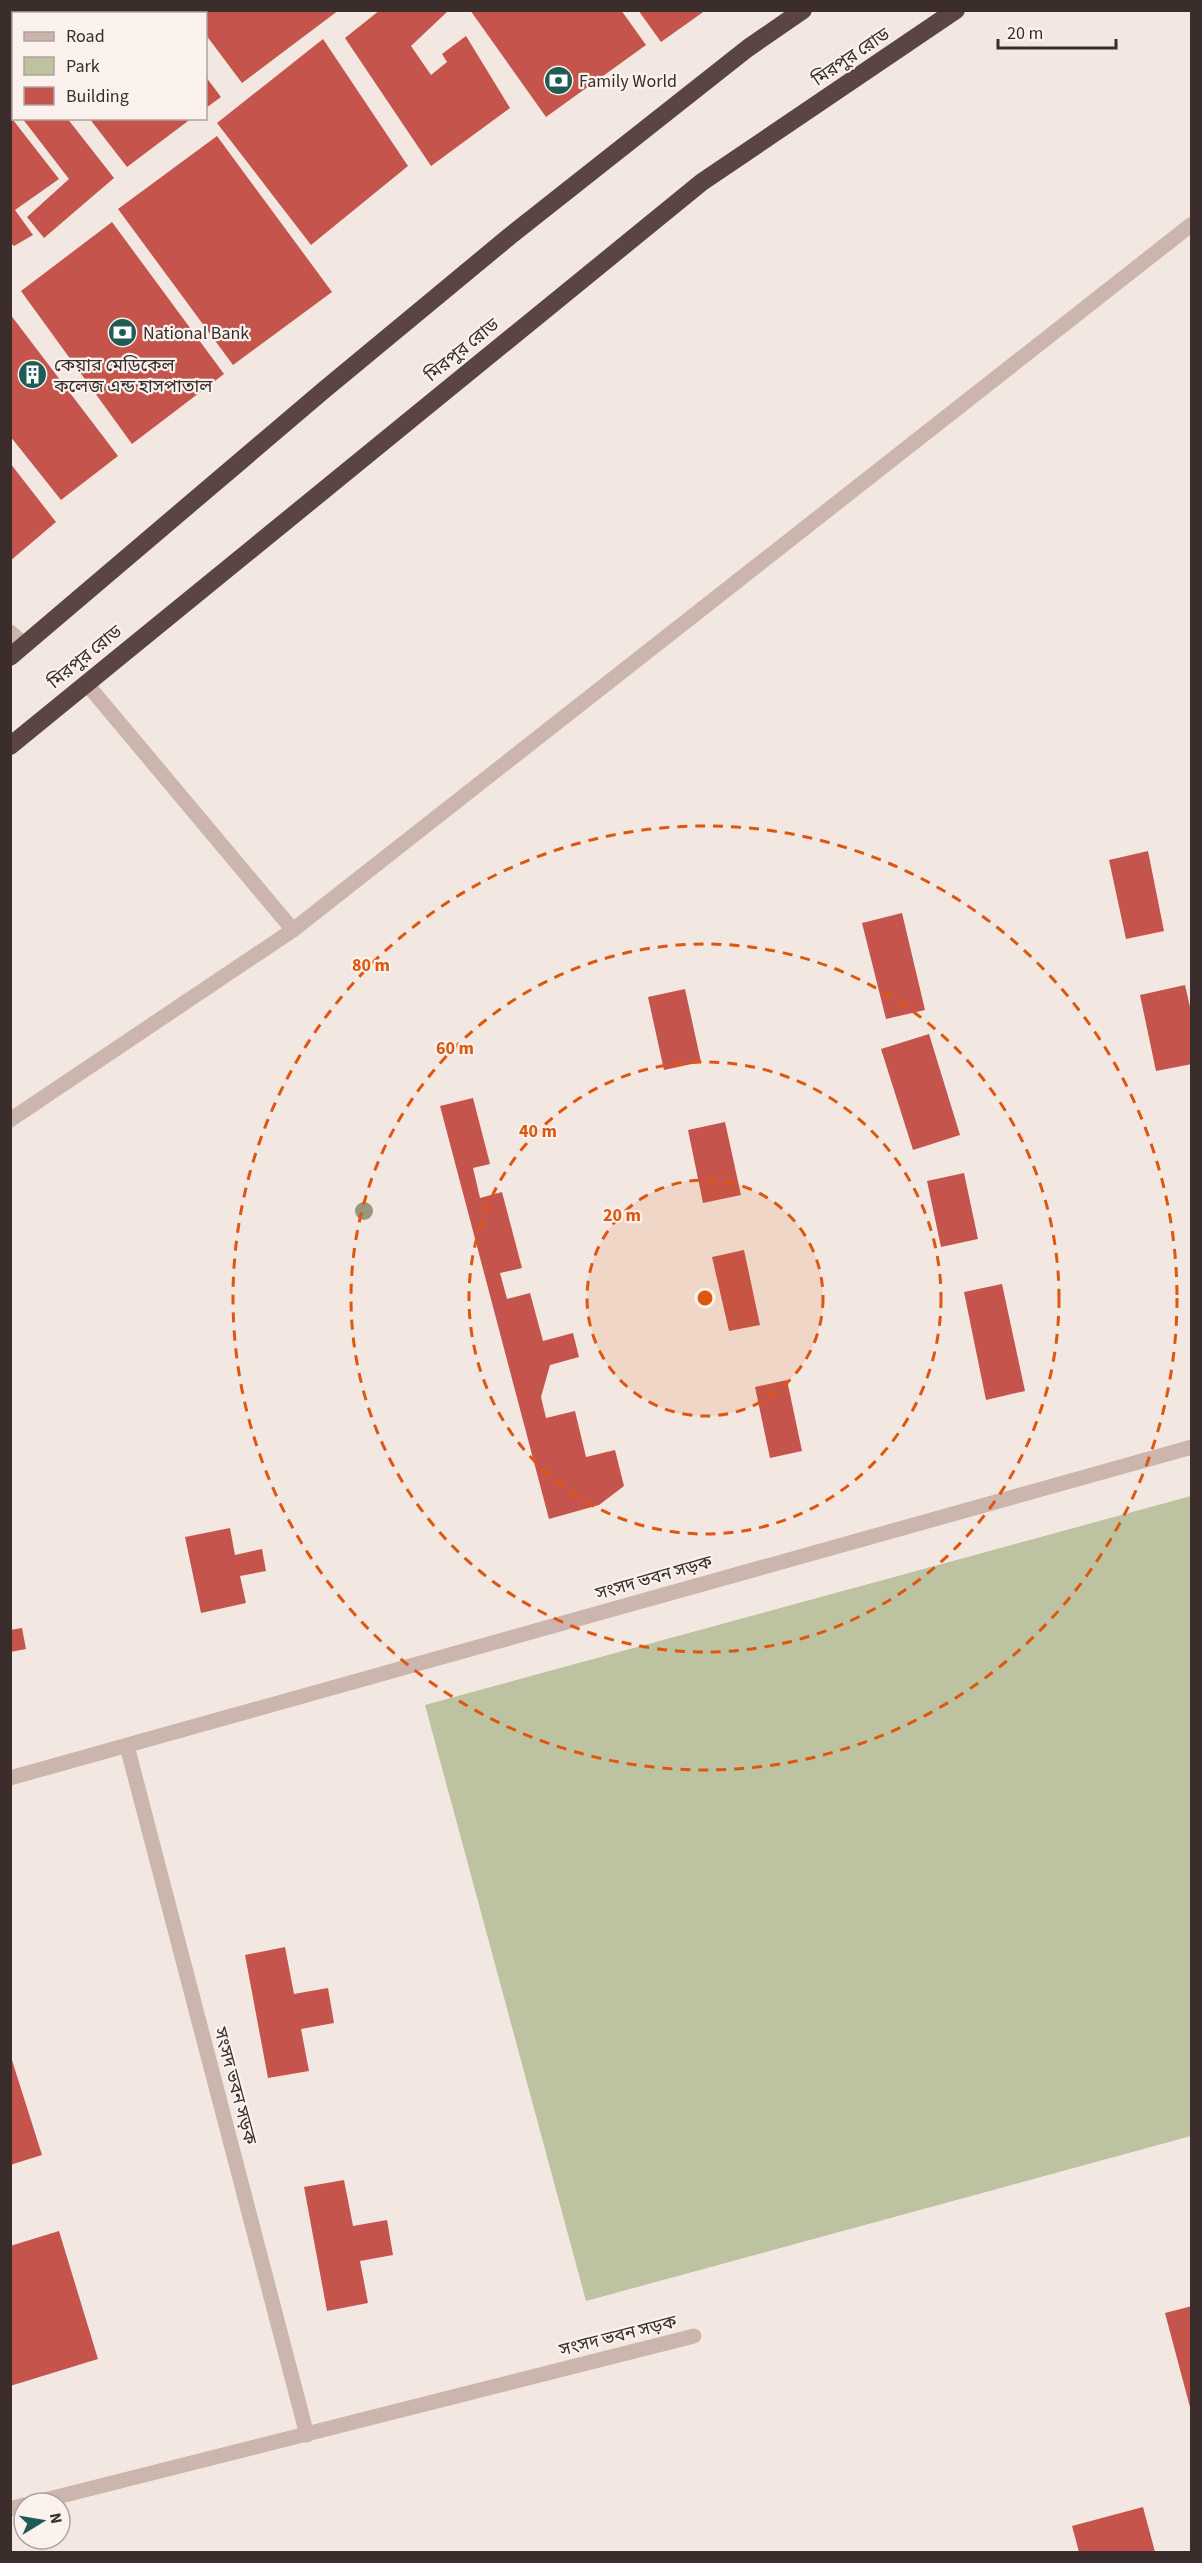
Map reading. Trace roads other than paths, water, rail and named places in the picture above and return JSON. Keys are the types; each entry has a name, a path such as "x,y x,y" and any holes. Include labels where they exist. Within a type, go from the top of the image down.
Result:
{"highway":[{"path":"18,651 324,390 510,236 748,48 803,10"},
{"name":"মিরপুর রোড","path":"10,746 702,182 956,10"}],"street":[{"path":"10,1120 293,930 1191,224"},
{"path":"10,632 18,651"},
{"path":"86,683 293,930"},
{"name":"সংসদ ভবন সড়ক","path":"10,1778 1191,1447"},
{"name":"সংসদ ভবন সড়ক","path":"127,1746 307,2435"},
{"name":"সংসদ ভবন সড়ক","path":"72,2493 694,2336"}],"place":[{"name":"Family World","path":"558,81"},
{"name":"National Bank","path":"122,333"},
{"name":"কেয়ার মেডিকেল কলেজ এন্ড হাসপাতাল","path":"33,375"}]}
